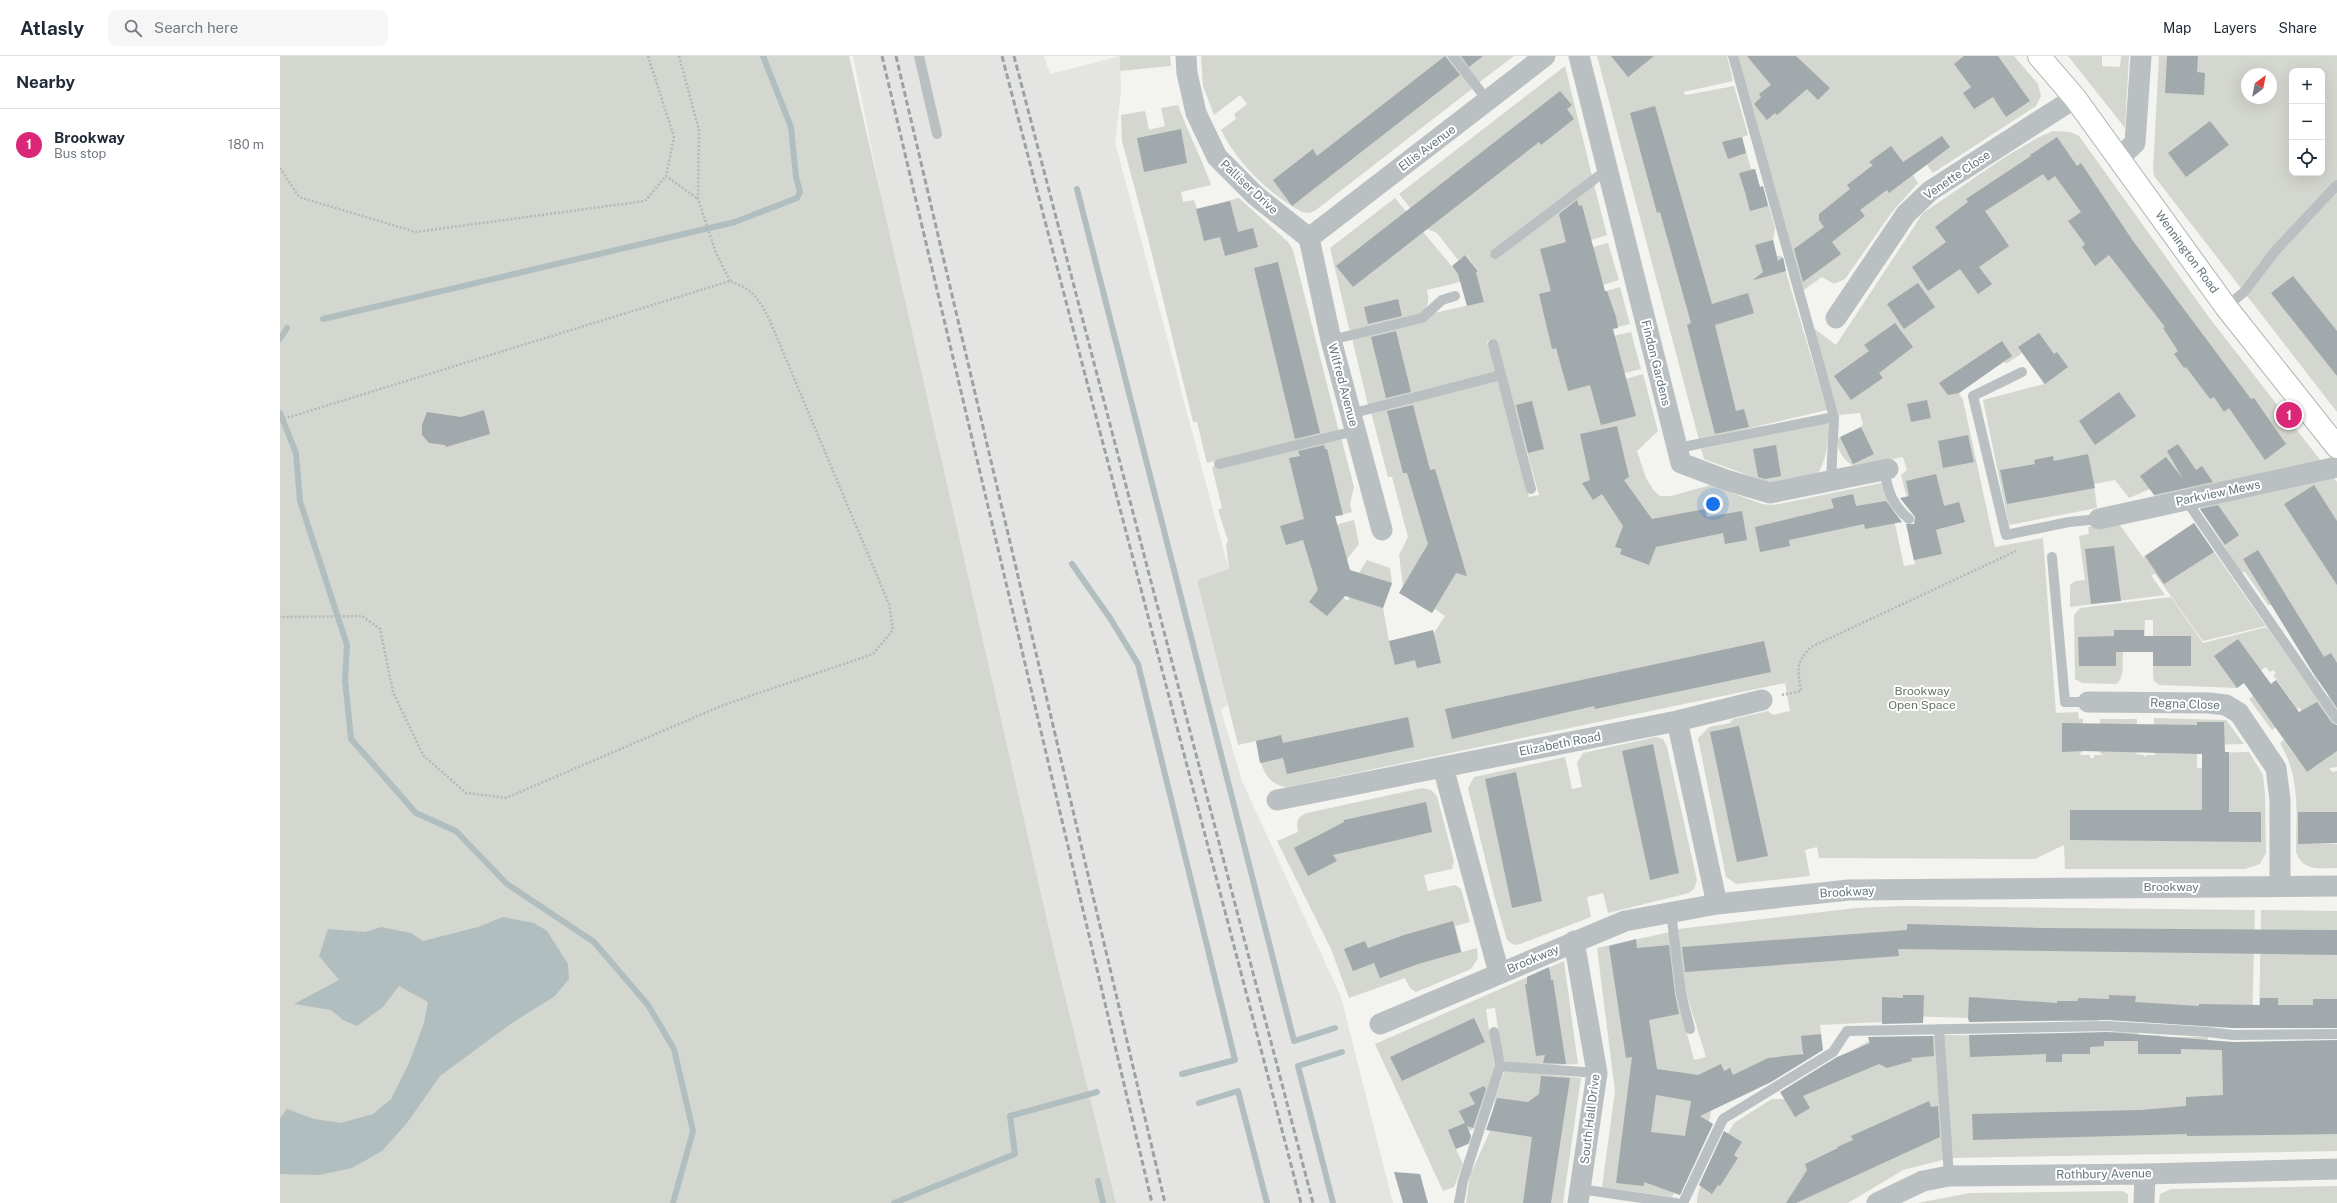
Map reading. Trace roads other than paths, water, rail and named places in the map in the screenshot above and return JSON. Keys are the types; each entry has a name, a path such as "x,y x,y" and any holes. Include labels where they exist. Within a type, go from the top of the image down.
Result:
{"main road":[{"name":"Wennington Road","path":"2039,56 2075,98 2226,308 2337,447"}],"street":[{"name":"Palliser Drive","path":"1186,56 1187,73 1196,113 1217,157 1256,196 1309,238"},
{"name":"Ellis Avenue","path":"1309,238 1545,56"},
{"name":"Findon Gardens","path":"1579,56 1681,463 1726,480 1770,493 1886,470"},
{"path":"2119,158 2134,143 2141,56"},
{"name":"Venette Close","path":"1836,318 1906,214 1930,191 2075,98"},
{"name":"Wilfred Avenue","path":"1309,238 1331,340 1382,530"},
{"name":"Parkview Mews","path":"2099,519 2337,467"},
{"name":"Elizabeth Road","path":"1277,800 1677,721 1762,700"},
{"name":"Regna Close","path":"2088,702 2209,702 2226,705 2239,713 2276,768 2280,800 2280,886"},
{"path":"1677,721 1717,904"},
{"path":"1443,767 1499,974"},
{"name":"Brookway","path":"1380,1024 1574,941 1625,921 1717,904 1849,890 2337,886"},
{"name":"South Hall Drive","path":"1574,941 1597,1073 1579,1196"},
{"name":"Rothbury Avenue","path":"1877,1203 1923,1181 1949,1176 2145,1174 2337,1169"},
{"path":"2144,1203 2145,1174"}],"lane":[{"path":"919,56 937,134"},
{"path":"1453,56 1488,101"},
{"path":"1732,56 1834,417 1831,482"},
{"path":"1495,254 1608,169"},
{"path":"2226,308 2244,292 2276,250 2337,185"},
{"path":"1331,340 1422,318 1442,300 1455,296"},
{"path":"1493,344 1531,489"},
{"path":"2022,372 1973,396 2006,535 2069,522 2099,519"},
{"path":"1219,464 1501,375"},
{"path":"1678,448 1834,417"},
{"path":"1886,470 1891,499 1899,511 1909,519"},
{"path":"2186,500 2337,719"},
{"path":"2052,556 2065,702 2088,702"},
{"path":"1671,912 1681,993 1690,1029"},
{"path":"1683,1203 1723,1119 1833,1052 1847,1030 2108,1026 2233,1035 2337,1034"},
{"path":"1939,1029 1949,1176"},
{"path":"1459,1203 1463,1181 1500,1066 1494,1032"},
{"path":"1500,1066 1597,1073"},
{"path":"1579,1196 1676,1203"}],"waterway":[{"path":"323,319 735,222 797,198 800,192 796,177 791,127 763,56"},
{"path":"1077,189 1294,1041 1335,1028"},
{"path":"280,339 287,328"},
{"path":"280,413 296,453 300,501 347,645 345,680 351,739 416,813 456,831 507,884 594,942 648,1005 674,1049 693,1131 673,1203"},
{"path":"1072,564 1110,618 1138,664 1235,1060 1182,1074"},
{"path":"1333,1203 1298,1066 1342,1052"},
{"path":"1199,1103 1238,1091 1267,1203"},
{"path":"894,1203 1015,1154 1010,1116 1097,1092"},
{"path":"1098,1181 1103,1203"}],"railway":[{"path":"882,56 1152,1203"},
{"path":"896,56 1165,1203"},
{"path":"1002,56 1301,1203"},
{"path":"1014,56 1313,1203"}],"place":[{"name":"Brookway","path":"2289,415"}],"park label":[{"name":"Brookway Open Space","path":"1922,698"}]}
